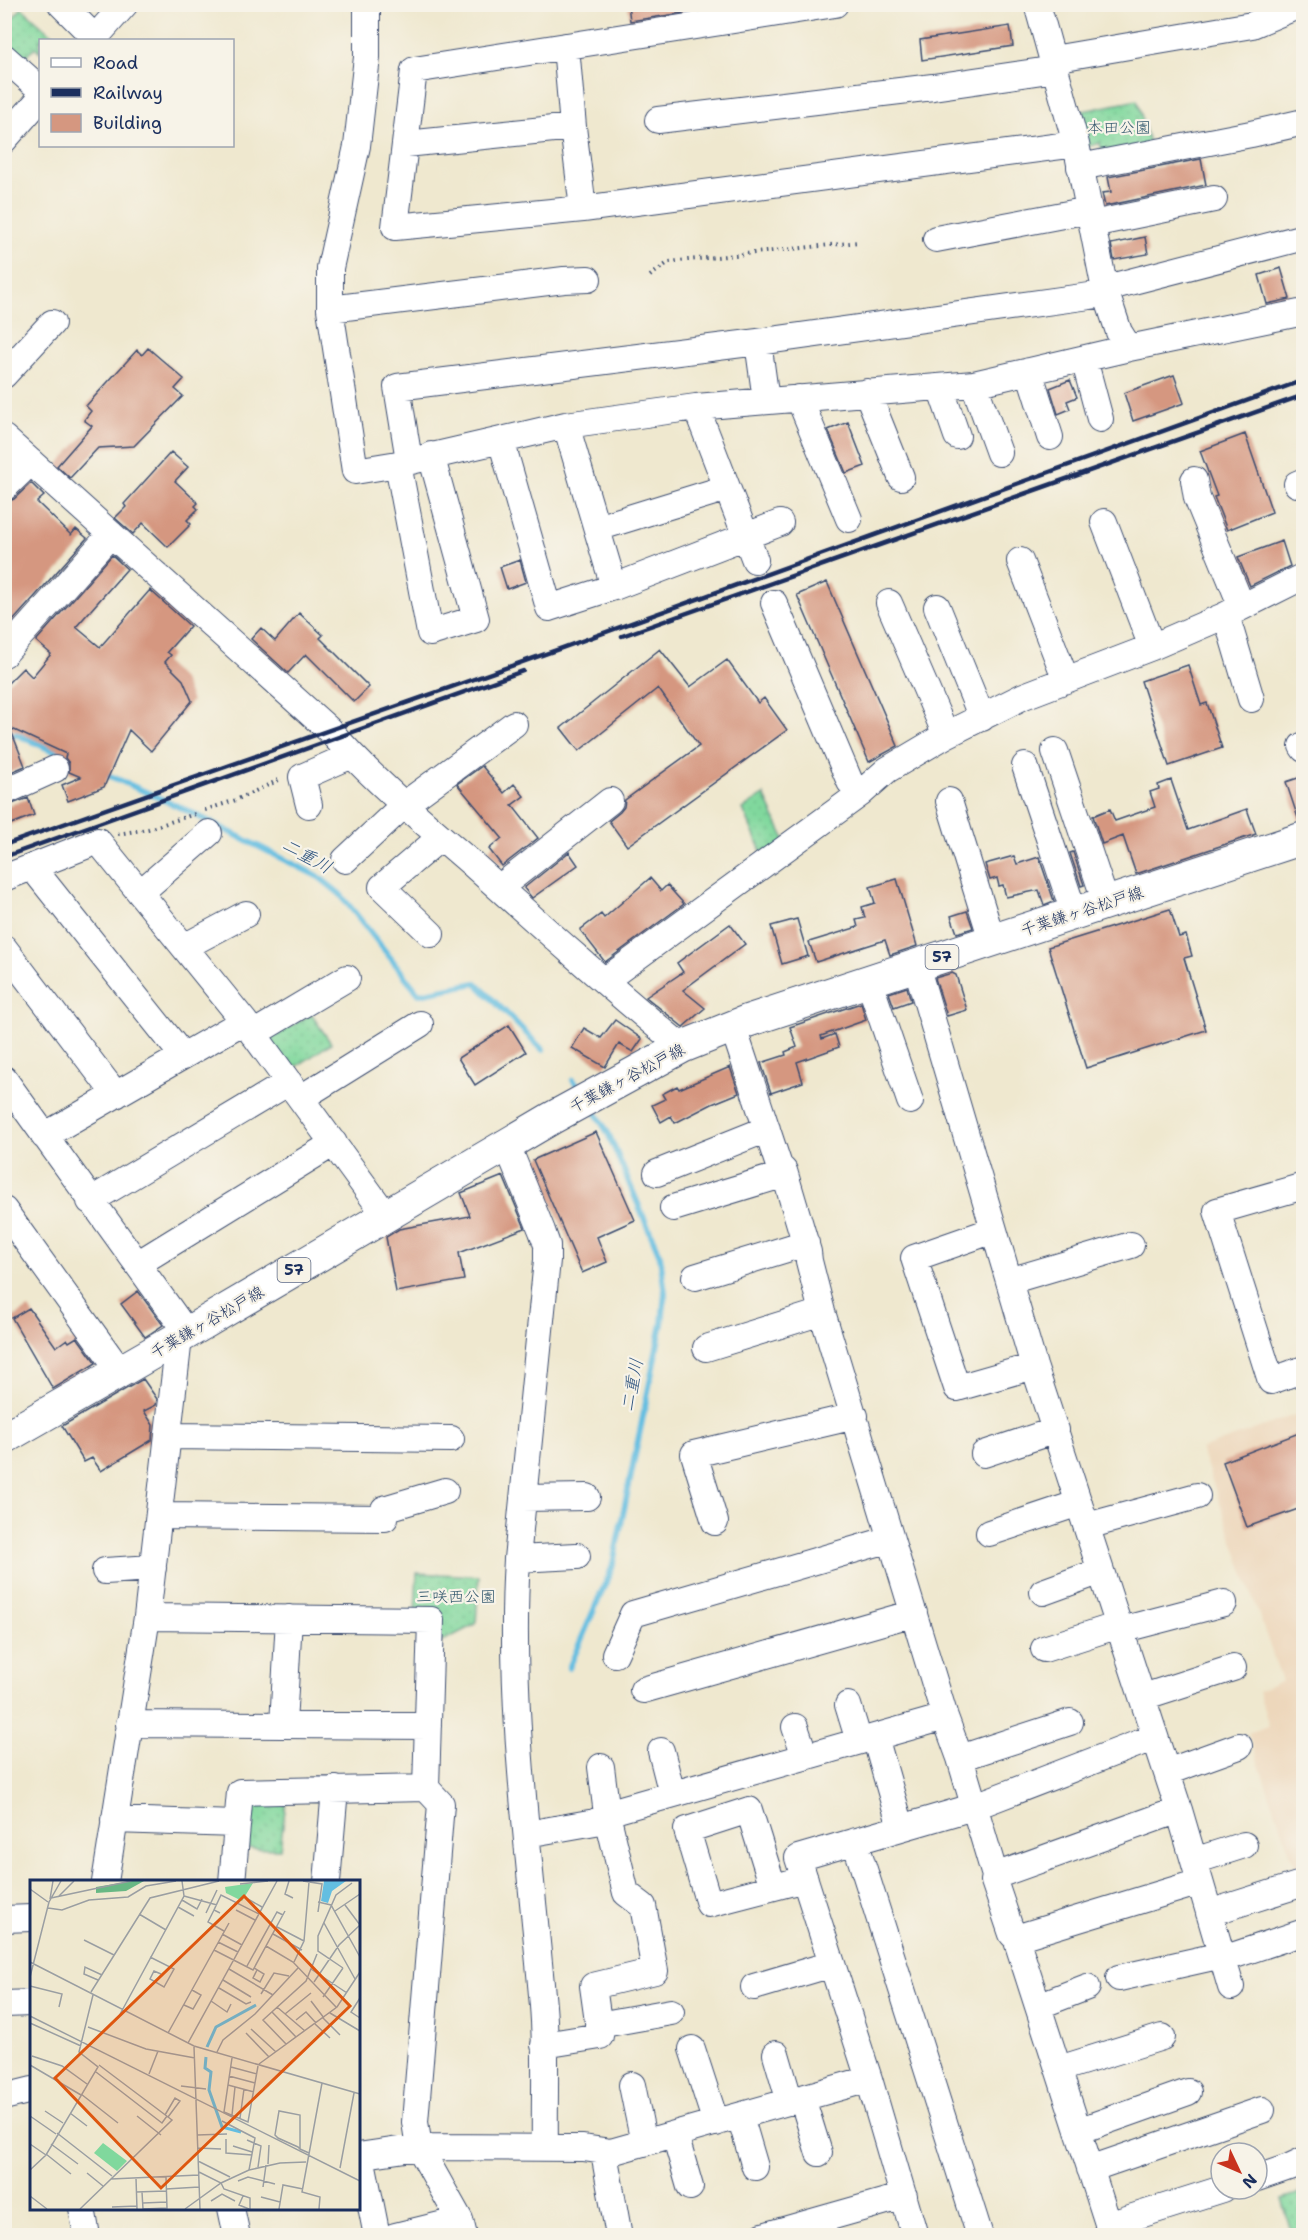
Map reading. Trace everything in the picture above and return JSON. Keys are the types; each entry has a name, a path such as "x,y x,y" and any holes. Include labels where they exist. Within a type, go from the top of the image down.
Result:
{"main road":[{"name":"千葉鎌ヶ谷松戸線","path":"4,1438 120,1371 382,1210 507,1145 587,1099 677,1042 733,1027 1304,838"}],"street":[{"path":"61,4 94,39 125,4"},
{"path":"367,4 367,57 357,147 330,268 330,309 355,471 566,425 696,407 974,384 1129,348 1304,312"},
{"path":"836,4 414,70 394,227 583,209 1078,155 1251,134 1304,122"},
{"path":"1037,4 1078,155 1105,290 1119,332 1129,348"},
{"path":"658,120 933,87 1252,25 1302,4"},
{"path":"566,46 583,209"},
{"path":"4,57 39,88"},
{"path":"4,140 39,100"},
{"path":"406,144 573,127"},
{"path":"936,238 1214,199"},
{"path":"413,460 476,619 430,633 413,460 397,387 758,342 1097,294 1114,286 1304,237"},
{"path":"330,309 588,279"},
{"path":"4,375 52,323"},
{"path":"758,342 766,400"},
{"path":"1084,359 1101,419"},
{"path":"1029,371 1050,437"},
{"path":"974,384 999,453"},
{"path":"940,387 957,436"},
{"path":"867,392 901,477"},
{"path":"799,398 849,519"},
{"path":"696,407 755,560"},
{"path":"566,425 614,587"},
{"path":"4,438 329,730 352,755 441,837 604,981 677,1042"},
{"path":"501,440 549,608 614,587 780,523"},
{"path":"4,488 31,462"},
{"path":"1194,480 1197,498 1234,611 1251,699"},
{"path":"597,528 727,488"},
{"path":"1104,522 1152,647"},
{"path":"6,648 111,534"},
{"path":"1020,561 1066,680"},
{"path":"604,981 860,794 886,770 946,735 1024,696 1152,647 1234,611 1304,576"},
{"path":"774,603 849,782 860,794"},
{"path":"889,603 946,735"},
{"path":"937,607 982,718"},
{"path":"345,860 405,804 514,724"},
{"path":"1055,751 1106,903"},
{"path":"309,805 302,777 352,755"},
{"path":"1025,766 1074,913"},
{"path":"4,792 55,769"},
{"path":"499,888 610,801"},
{"path":"949,801 992,940"},
{"path":"140,893 209,833"},
{"path":"431,934 382,887 441,837"},
{"path":"4,878 98,842 249,1027 382,1210"},
{"path":"32,867 183,1056"},
{"path":"184,947 246,914"},
{"path":"4,948 116,1095"},
{"path":"916,965 1034,1366 1167,1772 1231,1987"},
{"path":"44,1136 183,1056 249,1027 347,978"},
{"path":"868,981 910,1101"},
{"path":"90,1201 420,1024"},
{"path":"733,1027 779,1166 785,1174 806,1243 822,1312 945,1717 960,1758 995,1876 994,1881 1012,1934 1016,1938 1110,2230 1209,2194"},
{"path":"4,1079 90,1201 139,1263 182,1331 147,1617 105,1880"},
{"path":"657,1173 767,1129"},
{"path":"139,1263 334,1143"},
{"path":"507,1145 547,1245 514,1607 515,1681 543,2008 545,2147"},
{"path":"673,1208 785,1174"},
{"path":"1304,1186 1217,1211 1270,1381 1304,1369"},
{"path":"4,1210 120,1371"},
{"path":"994,1230 914,1258 957,1388 1034,1366"},
{"path":"695,1277 806,1243"},
{"path":"1009,1281 1131,1245"},
{"path":"706,1348 822,1312"},
{"path":"715,1522 694,1454 855,1416"},
{"path":"984,1454 1056,1430"},
{"path":"168,1436 451,1439"},
{"path":"159,1516 385,1518 384,1509 445,1491"},
{"path":"989,1533 1197,1496"},
{"path":"523,1498 587,1497"},
{"path":"615,1654 633,1614 891,1539"},
{"path":"517,1559 577,1556"},
{"path":"105,1570 153,1568"},
{"path":"1043,1592 1101,1570"},
{"path":"1044,1649 1120,1627 1224,1603"},
{"path":"643,1690 914,1613"},
{"path":"147,1617 431,1620 426,1788 441,1804 415,2122 419,2146 462,2228 395,2235"},
{"path":"283,1725 289,1618"},
{"path":"1143,1697 1233,1668"},
{"path":"848,1705 867,1739 901,1827"},
{"path":"527,1834 595,1821 608,1814 672,1794 945,1717"},
{"path":"960,1758 1070,1722"},
{"path":"129,1724 428,1726"},
{"path":"795,1727 805,1756"},
{"path":"915,2235 798,1858 974,1807 1155,1737"},
{"path":"1167,1772 1239,1746"},
{"path":"661,1751 672,1794"},
{"path":"544,2045 600,2036 593,1986 655,1971 643,1906 626,1893 608,1814 601,1767"},
{"path":"232,1880 240,1792 426,1788"},
{"path":"327,1880 335,1790"},
{"path":"995,1876 1179,1810"},
{"path":"114,1820 236,1824"},
{"path":"855,1841 980,2235"},
{"path":"1016,1938 1197,1872 1244,1845"},
{"path":"773,1887 805,1879"},
{"path":"1209,1913 1304,1882"},
{"path":"4,1919 30,1918"},
{"path":"1119,1978 1222,1957 1304,1932"},
{"path":"754,1987 832,1964"},
{"path":"1038,2006 1087,1987"},
{"path":"4,2004 30,2003"},
{"path":"598,2025 671,2012"},
{"path":"1059,2069 1162,2037"},
{"path":"692,2049 716,2123"},
{"path":"776,2054 819,2153"},
{"path":"377,2235 360,2156 419,2146 583,2148 604,2153 675,2135 868,2079"},
{"path":"632,2085 644,2143"},
{"path":"4,2097 30,2090"},
{"path":"1078,2131 1188,2092"},
{"path":"1090,2169 1262,2110"},
{"path":"740,2116 755,2167"},
{"path":"675,2135 690,2187"},
{"path":"604,2153 619,2235"},
{"path":"1269,2174 1304,2160"},
{"path":"763,2235 903,2196"},
{"path":"82,2210 87,2235"},
{"path":"231,2210 237,2235"}],"path":[{"path":"650,276 669,262 859,242"},
{"path":"98,842 108,836 148,829 236,800 294,774 302,777"}],"shaded area":[{"path":"1303,1412 1304,1876 1299,1878 1248,1733 1269,1726 1258,1691 1282,1681 1201,1449"}],"green space":[{"path":"22,8 57,39 39,39 39,51 35,47 22,61 5,44 4,27"},
{"name":"本田公園","path":"1137,100 1150,146 1102,152 1100,143 1086,147 1078,112"},
{"path":"764,795 786,842 764,858 743,809"},
{"path":"311,1014 331,1043 289,1072 267,1041"},
{"name":"三咲西公園","path":"417,1573 479,1576 476,1624 439,1643 439,1610 415,1610"},
{"path":"242,1794 287,1794 280,1849 239,1848"},
{"path":"1303,2192 1303,2235 1292,2235 1282,2199"}],"building":[{"path":"628,4 683,4 683,13 630,21"},
{"path":"1010,26 1013,46 922,60 920,40"},
{"path":"1201,159 1206,185 1105,206 1102,193 1111,192 1108,177"},
{"path":"1145,237 1148,254 1114,260 1111,244"},
{"path":"1281,268 1290,299 1267,304 1259,275"},
{"path":"148,348 184,379 175,389 183,396 134,446 98,448 70,478 57,466 92,426 84,420 91,411 86,406 137,350 142,355"},
{"path":"1174,375 1184,403 1133,421 1124,393"},
{"path":"1070,380 1077,397 1067,401 1070,409 1058,414 1050,388"},
{"path":"848,422 865,466 846,473 828,430"},
{"path":"1245,434 1272,512 1227,530 1200,451"},
{"path":"171,452 188,467 175,481 198,503 195,506 198,509 187,520 191,524 168,547 143,523 133,534 115,518 126,507 124,504"},
{"path":"31,483 44,496 37,502 71,535 76,529 87,538 12,622 4,615 4,503 14,499"},
{"path":"1282,541 1290,566 1250,586 1238,557"},
{"path":"112,555 127,569 76,627 100,647 150,590 190,626 167,652 171,655 165,662 183,680 192,701 151,751 129,730 104,787 68,801 62,785 81,777 69,772 66,754 10,728 25,766 4,775 4,687 23,668 32,677 51,654 36,641"},
{"path":"520,560 526,582 507,589 500,567"},
{"path":"827,582 898,746 869,762 797,595"},
{"path":"299,613 323,635 320,638 369,687 354,702 306,654 288,673 251,639 261,628 275,641"},
{"path":"660,649 690,687 727,660 758,703 764,698 787,730 627,846 609,821 624,807 625,800 699,746 658,688 579,751 561,728"},
{"path":"1188,665 1201,705 1207,703 1222,748 1169,766 1141,681"},
{"path":"482,766 504,793 514,784 524,796 512,805 538,838 502,866 489,849 502,838 457,784"},
{"path":"1304,776 1304,821 1299,821 1286,782"},
{"path":"1171,780 1188,830 1247,809 1256,834 1136,874 1123,836 1102,844 1093,816 1110,809 1115,821 1155,807 1150,792 1159,789 1158,785"},
{"path":"28,798 34,815 4,827 4,807"},
{"path":"569,852 578,865 532,898 524,888"},
{"path":"1073,852 1084,885 1081,886 1070,853"},
{"path":"1014,856 1017,864 1039,857 1054,901 1044,905 1039,890 1006,897 1003,885 999,886 997,878 990,880 985,864"},
{"path":"650,878 661,891 667,885 684,904 605,962 580,930 601,914 604,918"},
{"path":"897,879 917,946 890,955 885,940 816,962 809,942 858,927 856,920 865,918 862,907 875,903 870,887"},
{"path":"1170,909 1179,937 1186,935 1192,956 1184,958 1206,1030 1086,1068 1048,947"},
{"path":"967,911 973,928 957,933 951,916"},
{"path":"797,919 808,956 782,964 771,926"},
{"path":"730,924 745,944 683,990 705,1008 683,1027 646,997 683,972 677,963"},
{"path":"952,973 956,975 967,1010 947,1016 935,978"},
{"path":"907,987 911,1001 894,1007 889,993"},
{"path":"861,1003 866,1020 821,1036 822,1039 835,1034 839,1047 797,1062 803,1082 771,1093 761,1063 786,1055 785,1052 797,1047 790,1027"},
{"path":"615,1020 642,1039 633,1052 619,1044 605,1067 572,1048 584,1028 601,1038"},
{"path":"509,1025 526,1052 475,1085 458,1058"},
{"path":"730,1067 739,1093 675,1123 671,1116 661,1122 652,1105 665,1099 662,1094 677,1086 679,1089"},
{"path":"596,1132 635,1220 597,1237 607,1262 582,1273 533,1160"},
{"path":"503,1176 525,1228 459,1253 464,1280 396,1292 386,1237 399,1229 470,1216 461,1193"},
{"path":"138,1291 163,1325 145,1337 121,1304"},
{"path":"29,1308 56,1347 67,1339 69,1342 77,1337 96,1363 53,1389 12,1318"},
{"path":"143,1379 157,1399 156,1405 144,1411 153,1425 152,1440 101,1471 92,1458 84,1462 62,1426"},
{"path":"1304,1431 1304,1507 1247,1527 1223,1462"}],"waterway":[{"name":"二重川","path":"5,738 16,734 73,760"},
{"name":"二重川","path":"101,772 184,809 319,877 340,894 419,994 476,983 543,1050"},
{"name":"二重川","path":"573,1080 577,1085"},
{"name":"二重川","path":"569,1668 612,1568 662,1323 665,1293 660,1256 608,1133 595,1112"}],"railway":[{"path":"4,845 562,648 1304,380"},
{"path":"622,636 1304,395"},
{"path":"4,857 523,671"}]}
